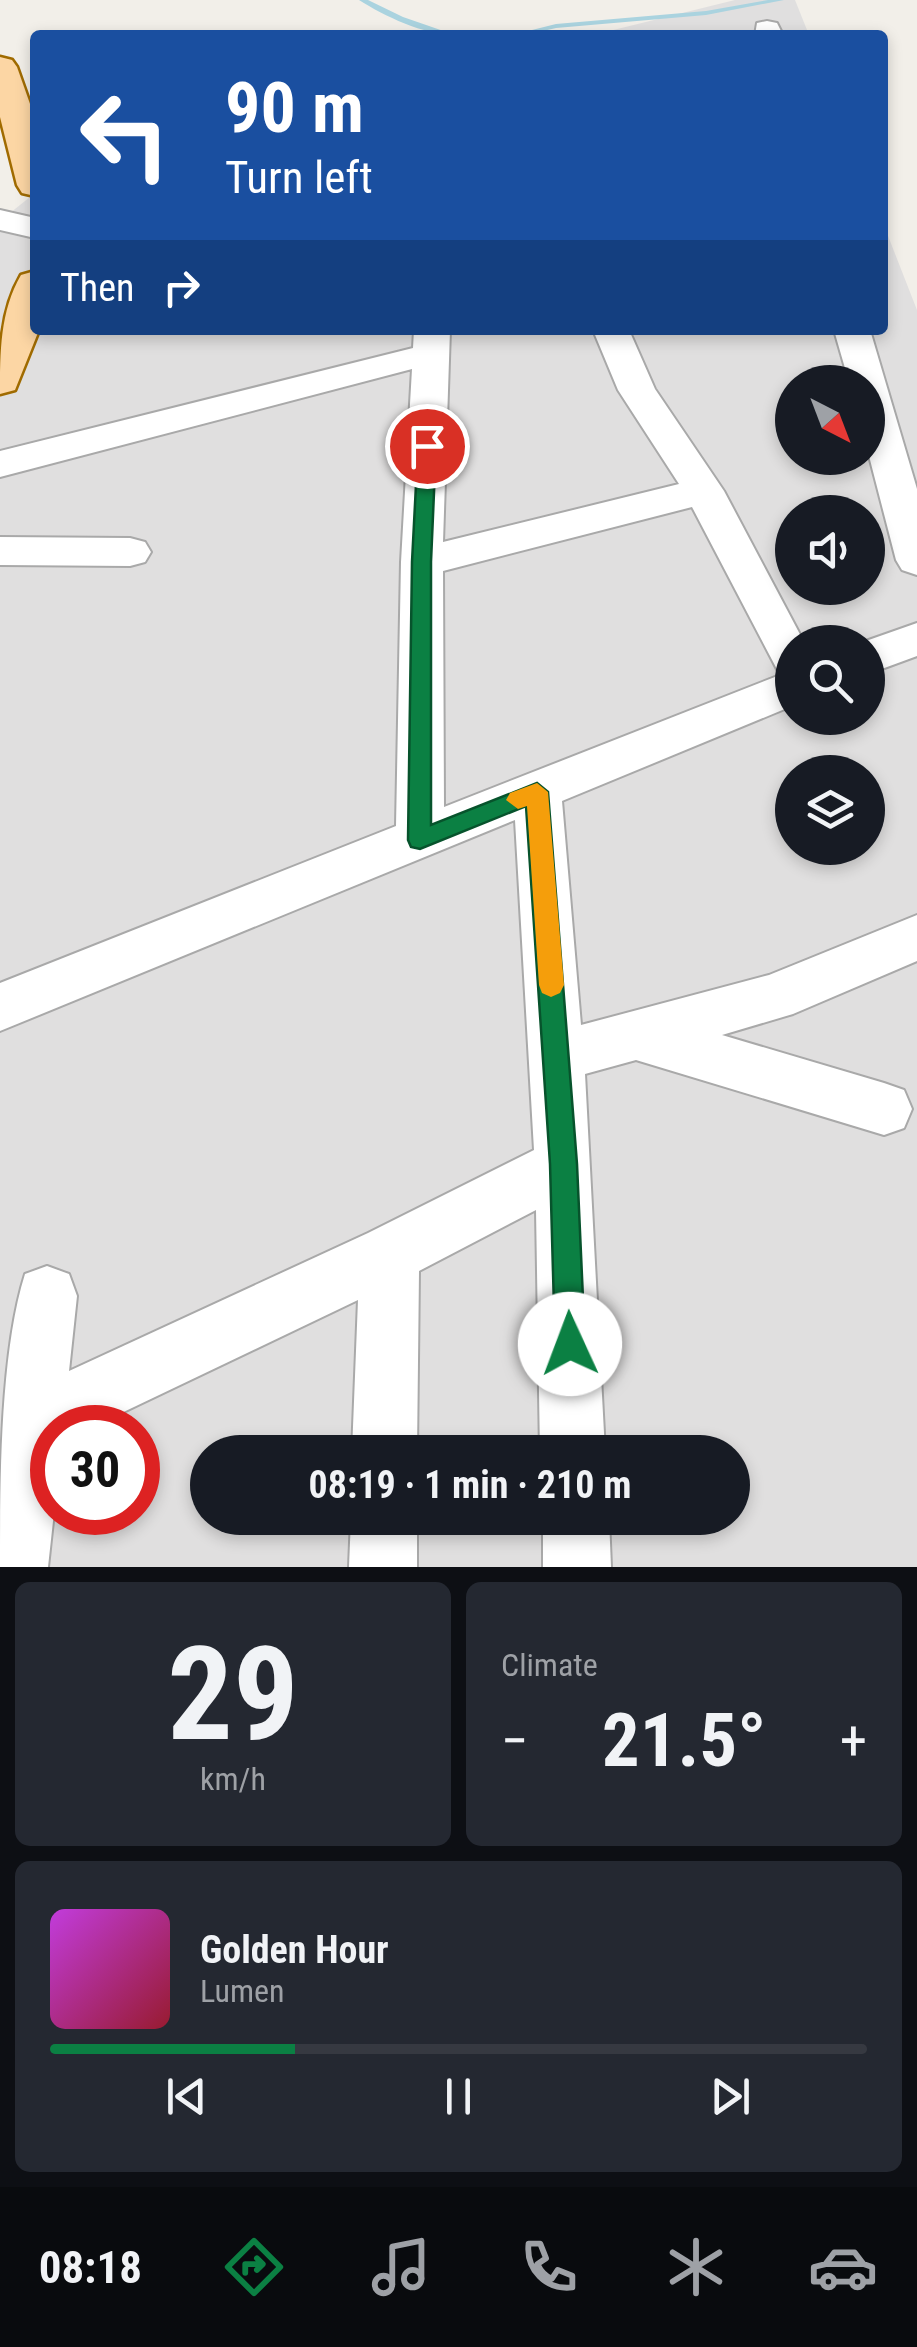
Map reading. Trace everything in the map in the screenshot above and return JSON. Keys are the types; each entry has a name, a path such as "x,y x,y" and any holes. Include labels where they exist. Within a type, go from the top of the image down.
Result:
{"main road":[{"path":"0,67 30,154"},
{"path":"0,381 30,298"}],"street":[{"path":"0,220 30,227"},
{"path":"613,335 637,390 704,492 775,629"},
{"path":"853,335 862,365"},
{"path":"0,464 422,344 420,840"},
{"path":"885,447 917,560"},
{"path":"422,562 704,492"},
{"path":"0,551 130,552"},
{"path":"885,651 917,639"},
{"path":"0,1007 775,695"},
{"path":"537,792 564,1164 573,1435"},
{"path":"556,1057 788,992 917,937"},
{"path":"636,1034 884,1110"},
{"path":"67,1405 389,1254 564,1164"},
{"path":"385,1435 389,1254"},
{"path":"35,1405 47,1296"},
{"path":"14,1567 30,1444"},
{"path":"383,1567 384,1535"},
{"path":"577,1535 578,1567"}],"shaded area":[{"path":"735,0 795,0 807,30 613,30"},
{"path":"30,197 30,335 888,335 888,236 917,310 917,1567 0,1567 0,221"}],"waterway":[{"path":"363,0 400,19 435,30"},
{"path":"538,30 706,13 780,0"}],"slow traffic":[{"path":"518,800 537,792 551,985"}],"route":[{"path":"427,446 420,840 537,792 564,1164 570,1344"}]}
